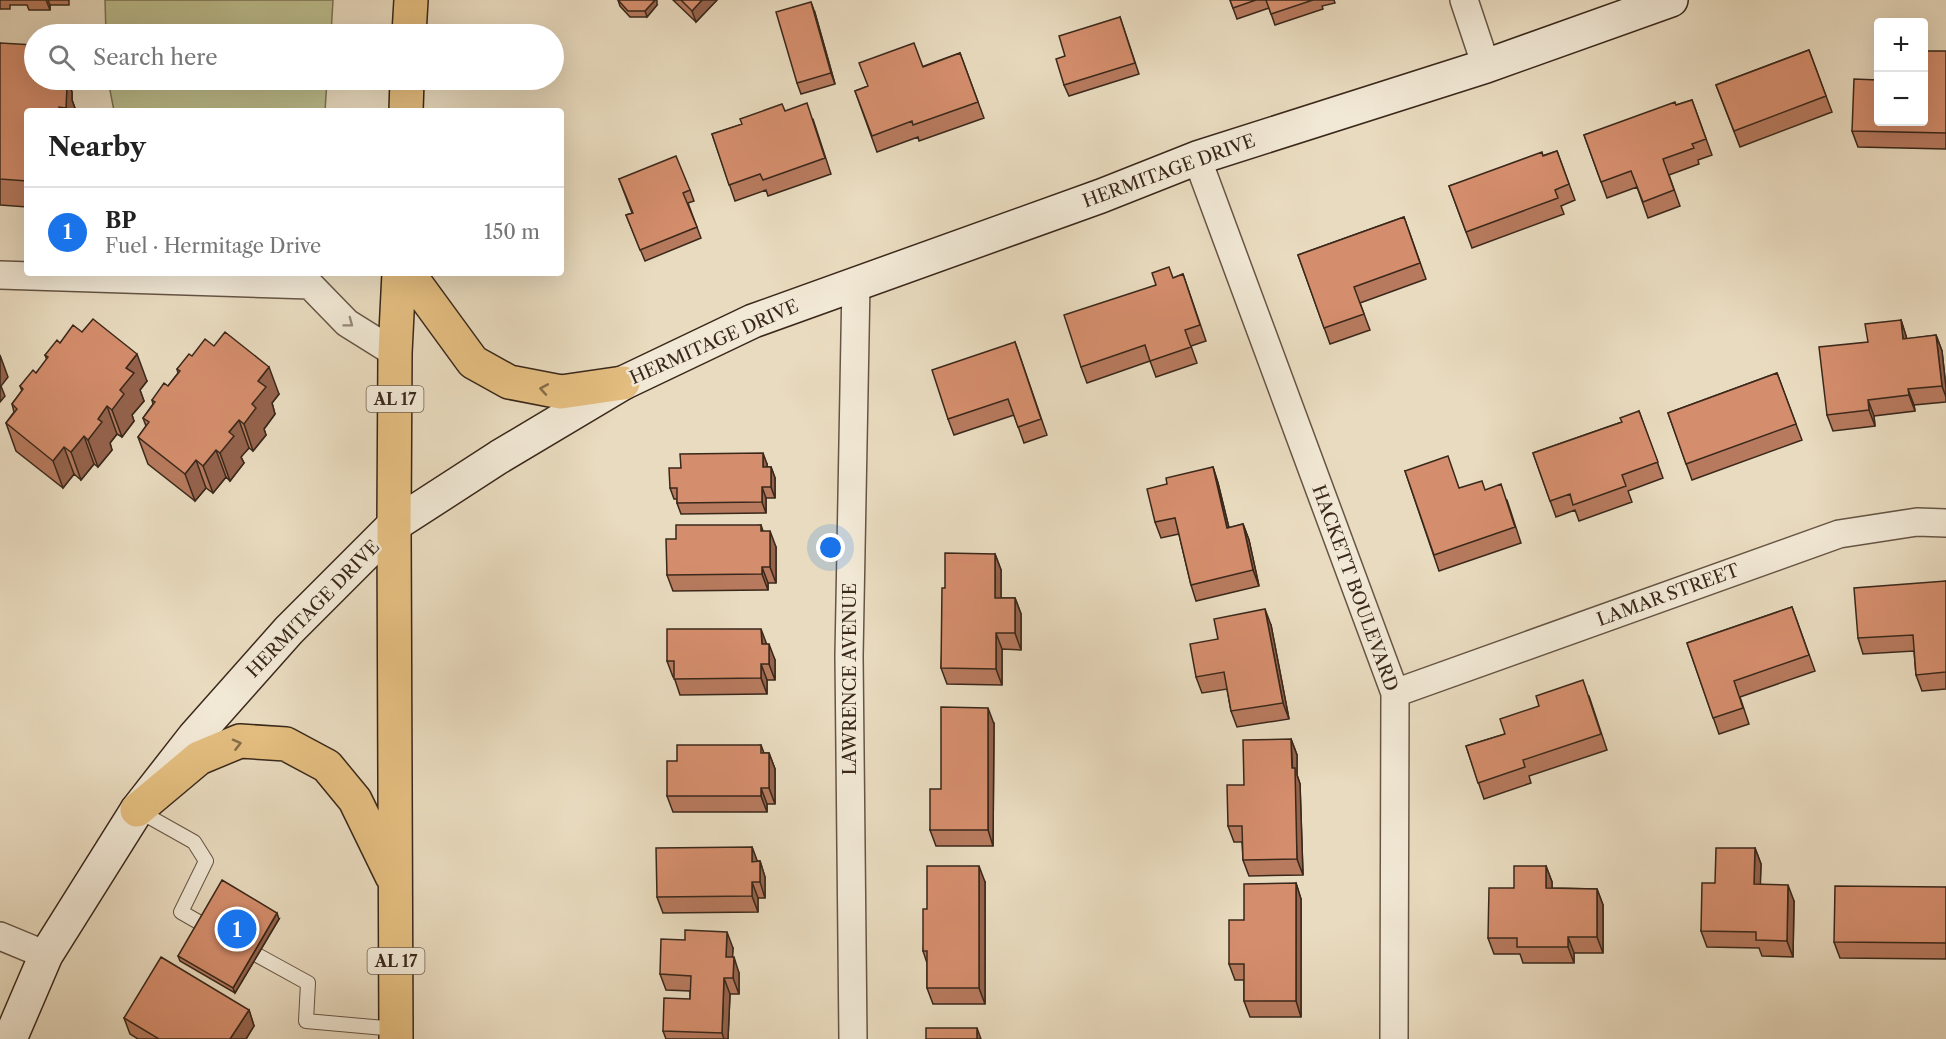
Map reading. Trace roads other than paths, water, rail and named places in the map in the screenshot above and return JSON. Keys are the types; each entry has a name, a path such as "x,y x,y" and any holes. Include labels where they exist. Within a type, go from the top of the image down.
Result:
{"main road":[{"path":"410,24 411,0"},
{"path":"406,108 407,90"},
{"name":"AL 17","path":"396,1034 394,525 395,353 399,276"},
{"path":"410,276 473,362 509,382 561,392 623,383"},
{"path":"137,810 199,758 240,741 286,744 327,766 355,800 396,883"}],"street":[{"path":"1464,0 1486,66"},
{"name":"HERMITAGE DRIVE","path":"9,1039 46,955 137,810 194,737 290,630 394,525 499,457 623,383 753,321 1101,196 1197,158 1486,66 1671,0"},
{"name":"HACKETT BOULEVARD","path":"1197,158 1395,693 1394,1039"},
{"path":"0,275 24,276"},
{"path":"31,276 310,285 347,323 395,353"},
{"name":"LAWRENCE AVENUE","path":"854,1039 849,656 856,283"},
{"name":"LAMAR STREET","path":"1395,693 1839,534 1917,522 1946,523"},
{"path":"0,936 46,955"}],"lane":[{"path":"137,810 194,842 206,861 181,912 202,924"},
{"path":"257,955 308,983 306,1021 396,1034"}],"place":[{"name":"BP","path":"237,929"}]}
